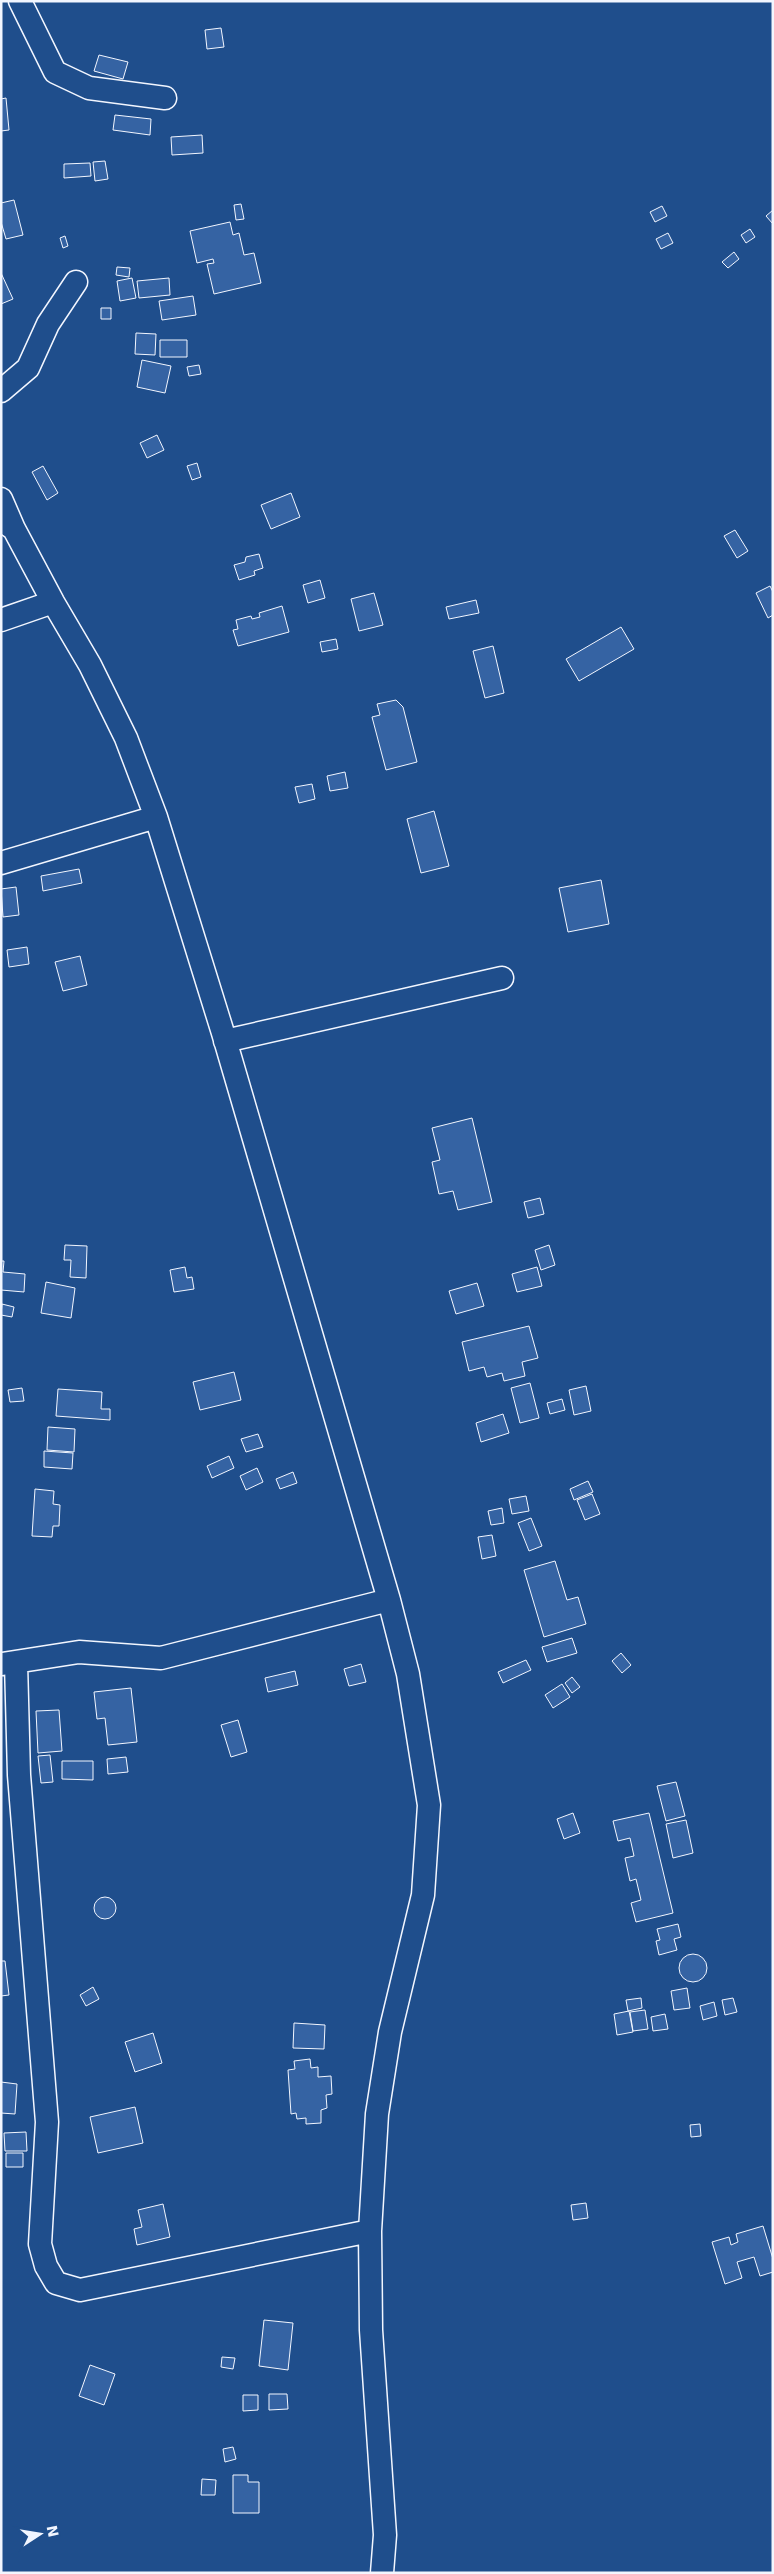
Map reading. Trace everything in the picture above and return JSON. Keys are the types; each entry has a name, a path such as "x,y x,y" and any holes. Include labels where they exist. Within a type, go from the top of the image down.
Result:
{"street":[{"path":"20,1 55,72 89,88 165,98"},
{"path":"1,391 28,368 48,324 76,282"},
{"path":"1,499 8,524 90,665 126,738 156,817 225,1041 389,1600 408,1674 429,1805 423,1896 390,2032 377,2114 370,2231 371,2330 385,2535 382,2573"},
{"path":"1,620 52,602"},
{"path":"1,863 156,817"},
{"path":"225,1041 502,978"},
{"path":"370,2231 80,2290 56,2283 46,2266 40,2244 47,2122 9,1664 80,1652 161,1658 389,1600"}],"building":[{"path":"221,28 224,47 207,49 205,30"},
{"path":"99,55 128,62 123,79 94,71"},
{"path":"6,98 9,130 1,131 1,99"},
{"path":"115,115 151,119 150,135 113,130"},
{"path":"202,135 203,153 172,155 171,137"},
{"path":"105,161 108,179 95,181 93,162"},
{"path":"90,163 91,176 64,178 64,164"},
{"path":"14,200 23,235 6,239 1,222 1,203"},
{"path":"241,204 244,219 236,220 234,205"},
{"path":"662,206 667,216 655,222 650,212"},
{"path":"773,210 773,224 766,216"},
{"path":"230,222 233,235 239,233 244,255 254,253 261,283 214,294 207,264 214,263 213,259 197,263 190,231"},
{"path":"750,229 755,237 746,243 741,235"},
{"path":"668,233 673,243 661,249 656,239"},
{"path":"65,236 68,246 63,248 60,238"},
{"path":"734,252 739,259 728,268 722,262"},
{"path":"117,267 130,268 129,277 116,275"},
{"path":"1,273 13,299 1,304"},
{"path":"132,278 136,298 120,301 117,281"},
{"path":"169,278 170,295 139,298 137,281"},
{"path":"193,296 196,315 162,320 159,301"},
{"path":"101,308 111,308 111,319 101,319"},
{"path":"136,333 156,334 155,355 135,354"},
{"path":"160,340 187,340 187,357 160,357"},
{"path":"142,360 171,366 165,393 137,387"},
{"path":"199,365 201,374 189,376 187,367"},
{"path":"157,435 164,450 147,458 140,443"},
{"path":"197,463 201,477 192,480 187,466"},
{"path":"43,466 58,493 47,500 32,472"},
{"path":"291,493 300,517 271,529 261,505"},
{"path":"735,530 748,551 737,558 724,536"},
{"path":"259,554 263,568 254,571 255,575 239,580 234,565 245,562 246,557"},
{"path":"320,580 325,598 308,603 303,585"},
{"path":"770,586 773,592 773,615 768,618 756,593"},
{"path":"374,593 383,625 359,631 351,599"},
{"path":"476,600 479,613 449,619 446,607"},
{"path":"282,606 289,632 238,646 233,630 238,629 236,620 251,616 252,619 260,617 259,613"},
{"path":"621,627 634,649 579,681 566,659"},
{"path":"336,639 338,649 322,652 320,642"},
{"path":"493,646 504,693 485,698 473,651"},
{"path":"396,700 403,707 417,762 386,770 372,717 380,715 377,704"},
{"path":"345,772 348,788 330,791 327,776"},
{"path":"312,784 315,799 299,803 295,787"},
{"path":"434,811 449,866 421,873 407,819"},
{"path":"79,869 82,883 43,891 41,876"},
{"path":"601,880 609,924 568,932 559,888"},
{"path":"16,887 19,915 3,917 1,889"},
{"path":"27,947 29,964 9,967 7,950"},
{"path":"80,956 87,985 63,991 55,962"},
{"path":"472,1118 492,1202 458,1210 453,1191 439,1194 432,1162 440,1160 432,1128"},
{"path":"540,1198 544,1214 528,1218 524,1202"},
{"path":"65,1245 87,1246 86,1278 70,1277 71,1260 64,1260"},
{"path":"549,1245 555,1265 541,1270 535,1250"},
{"path":"1,1261 4,1261 3,1272 25,1274 24,1292 1,1290"},
{"path":"185,1267 187,1278 192,1277 194,1289 174,1292 170,1270"},
{"path":"537,1267 542,1286 517,1292 512,1274"},
{"path":"46,1282 75,1288 71,1318 41,1313"},
{"path":"477,1283 484,1306 456,1314 449,1291"},
{"path":"2,1304 14,1307 12,1317 1,1315"},
{"path":"529,1326 538,1358 522,1362 525,1376 504,1381 502,1373 487,1377 484,1367 469,1371 462,1342"},
{"path":"234,1372 241,1400 200,1410 193,1382"},
{"path":"530,1383 539,1418 520,1423 511,1388"},
{"path":"586,1386 591,1411 574,1415 569,1390"},
{"path":"22,1388 24,1401 10,1402 8,1390"},
{"path":"58,1389 102,1392 101,1409 110,1409 110,1420 56,1416"},
{"path":"562,1399 565,1410 550,1414 547,1403"},
{"path":"503,1414 509,1433 481,1442 476,1423"},
{"path":"48,1427 75,1429 74,1452 47,1450"},
{"path":"258,1434 263,1447 246,1452 241,1439"},
{"path":"44,1451 73,1453 72,1469 44,1467"},
{"path":"229,1456 234,1468 212,1478 207,1466"},
{"path":"257,1468 263,1482 246,1490 240,1476"},
{"path":"293,1472 297,1483 280,1489 276,1479"},
{"path":"588,1481 593,1492 574,1500 570,1489"},
{"path":"35,1489 54,1491 53,1504 60,1505 59,1526 53,1526 52,1537 32,1536"},
{"path":"592,1494 600,1514 585,1520 577,1500"},
{"path":"526,1496 529,1511 512,1514 509,1499"},
{"path":"502,1508 504,1523 491,1525 488,1511"},
{"path":"531,1518 542,1546 529,1551 518,1523"},
{"path":"492,1535 496,1556 482,1559 478,1537"},
{"path":"555,1561 567,1600 578,1597 586,1624 544,1637 524,1570"},
{"path":"572,1638 577,1653 547,1662 542,1647"},
{"path":"621,1653 631,1665 622,1673 612,1661"},
{"path":"526,1660 531,1670 503,1683 498,1672"},
{"path":"361,1664 366,1682 349,1686 344,1669"},
{"path":"295,1671 298,1685 268,1692 265,1678"},
{"path":"572,1677 580,1687 572,1693 565,1683"},
{"path":"562,1684 570,1697 553,1708 545,1695"},
{"path":"131,1688 137,1742 108,1745 105,1718 97,1719 94,1692"},
{"path":"59,1710 62,1751 38,1753 36,1711"},
{"path":"238,1720 247,1752 231,1757 221,1725"},
{"path":"50,1755 53,1782 41,1783 38,1756"},
{"path":"126,1757 128,1772 108,1774 107,1759"},
{"path":"62,1761 93,1761 93,1780 62,1779"},
{"path":"676,1782 685,1816 666,1821 657,1786"},
{"path":"573,1813 580,1833 564,1839 557,1819"},
{"path":"649,1813 673,1913 636,1922 631,1903 641,1900 636,1879 630,1881 625,1858 634,1856 630,1838 618,1841 613,1821"},
{"path":"686,1820 693,1853 673,1858 666,1824"},
{"path":"105,1897 113,1900 116,1908 113,1916 105,1919 97,1916 94,1908 97,1900"},
{"path":"678,1924 681,1937 674,1939 677,1950 659,1955 656,1941 660,1940 657,1929"},
{"path":"693,1954 703,1958 707,1968 703,1978 693,1982 683,1978 679,1968 683,1958"},
{"path":"1,1961 5,1961 9,1995 1,1996"},
{"path":"93,1987 99,1999 86,2006 80,1995"},
{"path":"687,1988 690,2008 674,2010 671,1991"},
{"path":"641,1998 642,2008 628,2011 626,2000"},
{"path":"733,1998 737,2012 725,2015 722,2000"},
{"path":"714,2002 717,2016 703,2020 700,2006"},
{"path":"645,2010 648,2029 633,2031 630,2012"},
{"path":"629,2011 633,2032 617,2035 614,2014"},
{"path":"665,2014 668,2029 653,2031 651,2017"},
{"path":"294,2023 325,2025 324,2049 293,2048"},
{"path":"153,2033 162,2063 135,2072 125,2042"},
{"path":"310,2059 311,2068 318,2067 318,2077 331,2076 332,2094 326,2095 327,2108 321,2110 321,2123 306,2124 306,2118 297,2119 296,2113 291,2114 288,2070 295,2069 294,2061"},
{"path":"1,2082 17,2084 15,2114 1,2113"},
{"path":"135,2107 143,2143 98,2153 90,2117"},
{"path":"700,2124 701,2136 691,2137 690,2125"},
{"path":"26,2132 27,2151 5,2151 4,2133"},
{"path":"6,2153 23,2153 23,2167 6,2167"},
{"path":"586,2203 588,2218 573,2220 571,2205"},
{"path":"163,2204 170,2237 137,2245 134,2229 142,2227 138,2210"},
{"path":"763,2226 773,2259 773,2272 760,2276 754,2257 737,2262 742,2278 725,2284 712,2242 729,2237 731,2245 738,2242 736,2234"},
{"path":"264,2320 293,2323 288,2370 259,2366"},
{"path":"222,2357 235,2358 233,2369 221,2367"},
{"path":"90,2365 115,2374 104,2405 79,2396"},
{"path":"269,2394 287,2394 288,2409 269,2410"},
{"path":"243,2395 258,2395 258,2410 243,2411"},
{"path":"233,2447 236,2459 225,2462 223,2449"},
{"path":"233,2475 248,2475 248,2482 259,2482 259,2513 233,2513"},
{"path":"202,2479 216,2480 215,2495 201,2495"}]}
